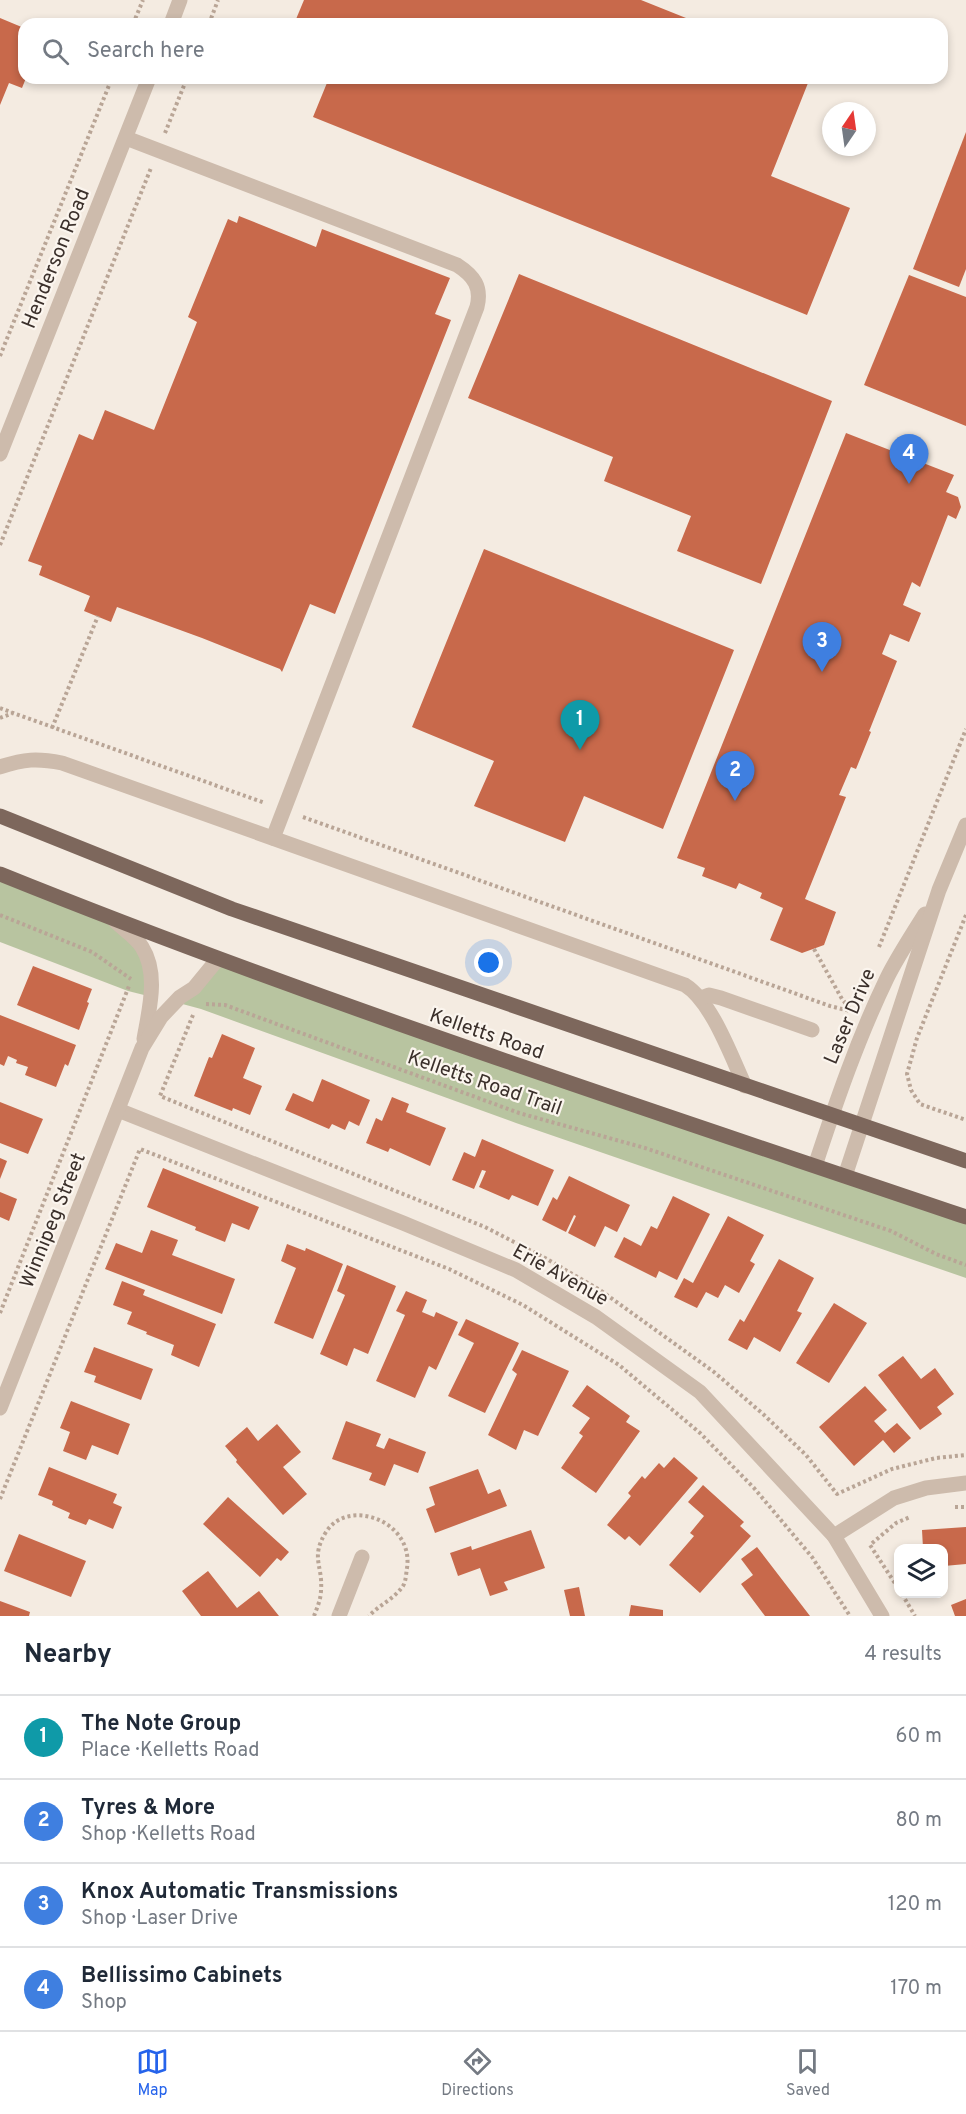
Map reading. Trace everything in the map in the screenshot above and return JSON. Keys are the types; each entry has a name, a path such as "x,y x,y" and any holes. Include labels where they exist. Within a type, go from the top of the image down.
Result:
{"main road":[{"name":"Kelletts Road","path":"0,816 232,909 966,1161"},
{"name":"Kelletts Road","path":"0,874 217,960 545,1075 966,1217"}],"street":[{"path":"173,18 180,0"},
{"name":"Henderson Road","path":"0,454 147,84"},
{"path":"126,138 457,265 476,282 480,295 273,838"},
{"path":"0,767 22,759 42,759 62,763 685,985 701,998 709,1010 744,1086"},
{"name":"Laser Drive","path":"845,1176 939,890 966,825"},
{"name":"Laser Drive","path":"815,1166 831,1116 862,1035 889,975 939,890"},
{"name":"Winnipeg Street","path":"115,921 142,947 149,968 152,987 142,1048"},
{"name":"Winnipeg Street","path":"0,1408 142,1048 161,1017 180,997 194,988 217,960"},
{"path":"701,998 709,995 721,998 812,1030"},
{"name":"Erie Avenue","path":"118,1110 516,1270 596,1317 699,1392 834,1536 882,1616"},
{"path":"834,1536 894,1498 926,1488 966,1483"},
{"path":"339,1616 363,1557"}],"path":[{"path":"136,18 143,0"},
{"path":"210,18 218,0"},
{"path":"0,356 110,84"},
{"path":"0,545 185,84"},
{"path":"52,728 98,616"},
{"path":"0,708 830,1006 853,1012"},
{"path":"0,718 14,713"},
{"path":"878,950 966,729"},
{"path":"0,915 92,952 132,980 0,1313"},
{"path":"966,915 917,1038 907,1074 911,1090 920,1104 966,1120"},
{"path":"814,949 842,999 853,1012"},
{"name":"Kelletts Road Trail","path":"180,997 198,1003 225,1005 519,1113 645,1148 872,1224 936,1254 966,1265"},
{"path":"853,1012 857,1001"},
{"path":"160,1096 198,1003"},
{"path":"0,1499 140,1149 449,1269 523,1305 619,1365 700,1433 754,1488 812,1557 850,1616"},
{"path":"837,1494 892,1469 936,1458 966,1455"},
{"path":"954,1507 966,1507"},
{"path":"894,1582 870,1545 896,1523 918,1513"},
{"path":"905,1598 915,1616"}],"green space":[{"path":"0,874 115,921 142,947 152,997 128,991 0,942"},
{"path":"217,960 966,1217 966,1278 516,1123 201,1009 175,1002"}],"building":[{"path":"304,0 641,0 686,18 296,18"},
{"path":"0,18 18,26 18,84 24,84 22,88 9,83 0,105"},
{"path":"327,84 808,84 771,176 850,208 807,315 313,117"},
{"path":"966,132 966,269 959,287 913,269"},
{"path":"239,216 316,247 322,229 450,278 435,314 451,320 335,614 310,604 282,672 280,669 202,638 117,607 111,622 84,611 90,596 39,575 42,566 28,561 79,434 93,440 105,410 154,430 197,322 188,317 228,219 237,223"},
{"path":"519,274 832,401 761,584 677,551 691,516 604,481 613,457 468,398"},
{"path":"909,275 966,297 966,426 864,385"},
{"path":"846,433 954,475 946,492 958,497 961,507 956,519 948,515 920,587 912,582 903,605 921,613 909,642 890,634 882,654 897,661 856,769 851,767 839,795 846,797 805,899 836,912 824,945 802,953 770,940 783,908 760,898 762,893 739,883 736,889 702,876 705,868 677,858"},
{"path":"484,549 734,650 663,829 584,796 565,842 474,806 494,761 412,727"},
{"path":"33,966 92,989 79,1030 17,1005"},
{"path":"0,1015 76,1045 68,1066 65,1064 56,1087 25,1075 28,1067 16,1063 17,1060 8,1056 4,1066 0,1064"},
{"path":"222,1034 255,1048 243,1078 262,1086 250,1115 233,1108 232,1111 194,1096 209,1057 212,1058"},
{"path":"322,1079 370,1100 359,1126 349,1121 345,1130 332,1124 329,1129 285,1110 293,1093 313,1102"},
{"path":"392,1097 409,1104 406,1112 446,1128 430,1166 390,1148 388,1152 366,1143 376,1118 382,1121"},
{"path":"0,1102 43,1119 28,1154 0,1143"},
{"path":"482,1139 554,1170 538,1206 512,1195 509,1200 479,1187 486,1171 482,1170 474,1189 452,1180 464,1152 475,1157"},
{"path":"0,1158 7,1161 0,1179"},
{"path":"163,1168 259,1207 249,1230 232,1223 225,1242 195,1230 196,1227 147,1207"},
{"path":"569,1176 630,1205 617,1232 605,1226 595,1247 568,1233 576,1216 574,1215 566,1232 542,1220 553,1197 557,1200"},
{"path":"0,1192 17,1199 9,1221 0,1217"},
{"path":"673,1196 710,1214 677,1280 659,1271 656,1278 614,1257 624,1237 641,1246 651,1226 657,1229"},
{"path":"728,1216 764,1235 750,1261 755,1264 739,1293 725,1285 718,1298 706,1292 697,1308 674,1297 684,1278 693,1283"},
{"path":"151,1230 178,1240 172,1255 235,1279 222,1314 105,1269 116,1243 142,1253"},
{"path":"287,1244 305,1251 306,1248 343,1264 313,1339 274,1323 296,1268 281,1261"},
{"path":"779,1259 814,1278 797,1311 802,1313 780,1352 754,1337 747,1350 728,1340 740,1319 744,1322"},
{"path":"347,1265 396,1286 368,1354 354,1348 347,1366 320,1354 345,1295 337,1291"},
{"path":"122,1281 145,1290 143,1295 216,1324 199,1367 171,1355 174,1345 127,1324 132,1312 113,1305"},
{"path":"406,1291 427,1300 422,1312 434,1317 436,1312 458,1322 436,1370 429,1366 415,1398 376,1381 405,1315 396,1311"},
{"path":"834,1303 867,1323 829,1383 796,1363"},
{"path":"466,1319 519,1343 485,1413 448,1396 474,1343 458,1335"},
{"path":"94,1347 153,1369 141,1400 94,1382 96,1376 84,1372"},
{"path":"522,1350 569,1371 538,1436 524,1430 516,1450 488,1435 517,1374 512,1370"},
{"path":"903,1356 921,1379 935,1368 954,1394 937,1407 942,1414 920,1430 878,1375"},
{"path":"587,1385 630,1416 626,1422 640,1431 596,1493 561,1468 583,1436 579,1433 590,1418 572,1406"},
{"path":"865,1386 887,1410 874,1421 885,1433 897,1423 911,1438 894,1453 883,1440 854,1466 819,1427"},
{"path":"71,1401 130,1424 118,1455 92,1445 86,1460 63,1451 70,1432 60,1428"},
{"path":"346,1421 381,1434 376,1446 384,1449 389,1438 426,1452 418,1473 394,1464 385,1486 369,1480 372,1473 332,1459"},
{"path":"277,1424 301,1452 283,1467 307,1494 283,1515 236,1462 237,1460 225,1446 247,1427 258,1441"},
{"path":"674,1457 698,1478 640,1546 629,1536 625,1540 607,1525 631,1496 628,1493 642,1476 645,1479 659,1463 664,1468"},
{"path":"49,1467 117,1494 113,1503 122,1507 113,1529 89,1519 86,1525 68,1518 70,1513 52,1505 53,1501 38,1495"},
{"path":"478,1469 488,1494 500,1489 507,1506 435,1533 426,1509 435,1505 429,1487"},
{"path":"703,1485 744,1522 740,1526 751,1536 700,1593 669,1565 694,1536 690,1533 704,1516 688,1502"},
{"path":"228,1497 289,1552 281,1561 277,1558 260,1577 203,1524"},
{"path":"966,1527 966,1564 948,1566 948,1544 923,1544 922,1530"},
{"path":"531,1530 545,1568 504,1582 508,1590 490,1596 480,1568 458,1576 450,1553 471,1546 472,1550"},
{"path":"19,1534 86,1561 71,1597 4,1571"},
{"path":"757,1547 810,1616 765,1616 741,1584 753,1575 741,1559"},
{"path":"208,1571 237,1608 259,1591 279,1616 201,1616 182,1591"},
{"path":"579,1587 585,1616 570,1616 564,1590"},
{"path":"966,1599 966,1616 955,1616 951,1605"},
{"path":"0,1601 30,1612 29,1616 0,1616"},
{"path":"631,1605 663,1610 663,1616 629,1616"}],"place":[{"name":"Bellissimo Cabinets","path":"909,484"},
{"name":"Knox Automatic Transmissions","path":"822,672"},
{"name":"The Note Group","path":"580,750"},
{"name":"Tyres & More","path":"735,801"}]}
